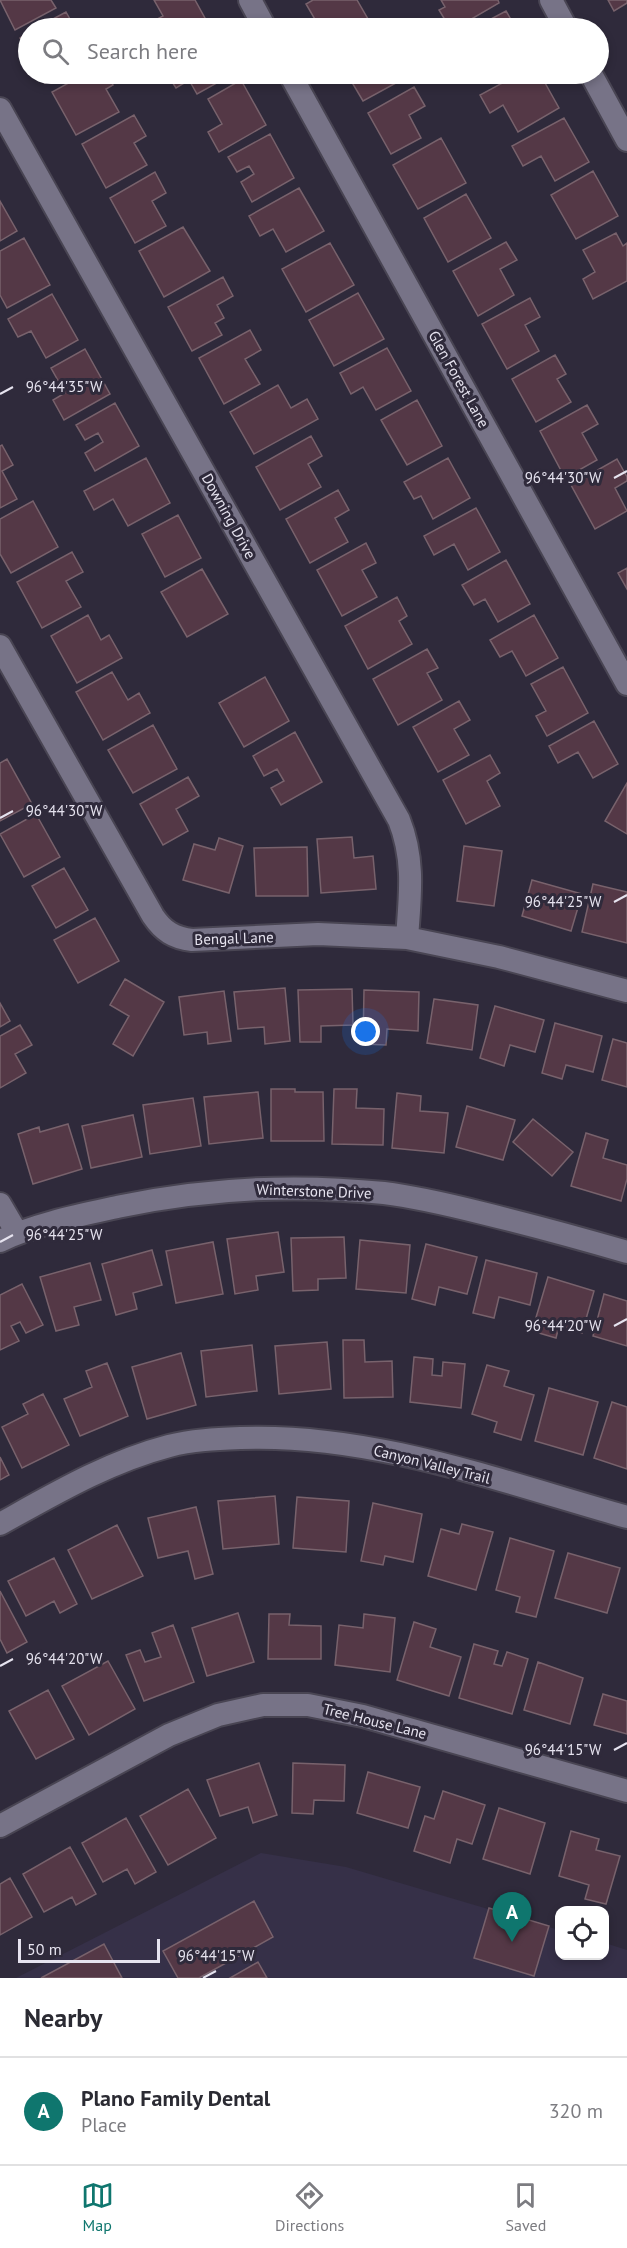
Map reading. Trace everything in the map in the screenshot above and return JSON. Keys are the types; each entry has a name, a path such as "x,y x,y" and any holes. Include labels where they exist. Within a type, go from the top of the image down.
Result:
{"street":[{"path":"250,0 260,18"},
{"path":"551,0 561,18"},
{"name":"Glen Forest Lane","path":"296,84 626,680"},
{"path":"596,84 627,140"},
{"name":"Downing Drive","path":"0,109 399,820 410,855 411,892 407,938"},
{"name":"Bengal Lane","path":"0,646 153,916 169,933 179,939 318,934 407,938 499,957 627,991"},
{"name":"Winterstone Drive","path":"8,1237 76,1215 152,1200 208,1192 284,1188 385,1193 441,1203 543,1228 627,1252"},
{"path":"0,1204 8,1237"},
{"name":"Canyon Valley Trail","path":"0,1524 118,1462 170,1445 205,1440 253,1438 307,1438 395,1452 627,1517"},
{"name":"Tree House Lane","path":"0,1826 170,1735 218,1715 263,1705 308,1705 363,1716 627,1791"}],"shaded area":[{"path":"261,1853 346,1867 555,1929 555,1960 609,1960 609,1944 627,1950 627,1978 16,1978"}],"building":[{"path":"0,0 51,0 56,8 37,18 18,18 18,28 15,30"},
{"path":"154,0 195,0 205,18 159,18 163,16"},
{"path":"313,0 357,0 367,18 314,18 306,4"},
{"path":"441,0 498,0 499,3 473,18 444,18 439,10 445,7"},
{"path":"608,0 627,0 627,3 614,11"},
{"path":"506,11 510,18 493,18"},
{"path":"66,12 69,18 55,18"},
{"path":"67,84 112,84 106,89 119,112 76,135 52,92"},
{"path":"191,84 215,84 197,94"},
{"path":"234,84 243,84 266,125 219,152 208,132 222,124 208,99"},
{"path":"353,84 394,84 363,101"},
{"path":"500,84 546,84 559,108 518,132 503,105 490,113 480,95"},
{"path":"414,87 425,106 409,115 421,138 391,154 368,113"},
{"path":"134,115 146,136 134,143 147,165 106,188 82,144"},
{"path":"564,118 589,162 555,181 541,156 523,166 512,146"},
{"path":"270,134 294,178 252,202 241,182 254,174 249,166 237,172 228,157"},
{"path":"441,138 466,183 418,209 393,165"},
{"path":"593,171 618,216 576,239 551,195"},
{"path":"155,172 166,193 152,201 166,226 135,243 110,198"},
{"path":"299,188 324,231 286,252 273,229 260,236 249,216"},
{"path":"466,194 491,238 448,262 424,218"},
{"path":"0,201 17,231 0,241"},
{"path":"183,227 210,271 164,297 139,251"},
{"path":"616,233 623,246 627,243 627,281 593,299 583,279 595,272 583,250"},
{"path":"24,238 50,285 7,308 0,295 0,251"},
{"path":"506,242 517,260 500,269 514,295 478,316 453,271"},
{"path":"330,243 354,285 306,312 282,269"},
{"path":"223,277 233,296 217,305 224,318 215,323 222,335 192,351 168,307"},
{"path":"358,293 384,339 334,366 309,320"},
{"path":"52,294 78,340 46,358 31,331 18,337 8,319"},
{"path":"530,298 540,317 525,325 539,351 507,369 482,324"},
{"path":"250,330 261,350 245,359 260,384 224,404 199,358"},
{"path":"387,348 411,391 376,410 363,387 351,394 340,373"},
{"path":"85,349 110,394 64,420 53,400 65,393 51,368"},
{"path":"555,355 566,374 557,379 571,402 536,422 512,379"},
{"path":"278,385 291,408 307,399 318,419 254,454 230,412"},
{"path":"417,400 442,446 407,465 381,420"},
{"path":"115,403 139,446 95,471 85,453 103,442 98,433 85,440 76,425"},
{"path":"587,405 598,424 582,433 597,460 565,478 540,431"},
{"path":"311,436 322,456 308,464 321,487 280,510 256,467"},
{"path":"2,445 13,465 2,471 17,499 0,508 0,446"},
{"path":"146,458 170,503 128,526 113,499 94,510 84,491"},
{"path":"448,458 470,498 433,519 421,496 414,499 404,482"},
{"path":"617,459 627,481 615,488 627,511 595,529 571,485"},
{"path":"338,490 349,510 335,518 348,542 310,563 286,519"},
{"path":"33,501 58,547 11,573 0,554 0,519"},
{"path":"476,508 500,552 468,570 454,544 434,555 424,536"},
{"path":"178,515 201,558 165,577 142,534"},
{"path":"366,543 376,563 362,570 377,597 342,616 317,570"},
{"path":"72,552 83,572 66,581 81,607 42,628 17,582"},
{"path":"506,560 530,604 498,622 485,599 474,605 462,585"},
{"path":"627,568 627,589 618,573"},
{"path":"202,569 228,614 187,637 161,592"},
{"path":"397,597 407,616 399,621 412,644 368,669 345,626"},
{"path":"88,615 101,640 109,635 122,658 77,683 51,636"},
{"path":"534,615 558,658 526,676 512,651 500,657 490,640"},
{"path":"427,649 438,668 427,673 442,700 398,725 373,679"},
{"path":"563,667 588,713 547,736 536,716 546,711 531,684"},
{"path":"112,672 128,700 139,693 150,713 103,740 76,692"},
{"path":"265,677 289,721 244,747 219,703"},
{"path":"459,701 470,720 454,729 469,755 438,772 413,727"},
{"path":"594,721 618,764 593,778 578,752 558,763 549,746"},
{"path":"153,725 177,769 133,793 108,750"},
{"path":"295,732 322,782 281,805 271,788 284,781 277,769 264,776 253,756"},
{"path":"490,755 500,773 487,781 500,806 466,824 443,780"},
{"path":"7,759 32,804 0,821 0,763"},
{"path":"188,777 199,796 176,809 188,831 163,845 140,804"},
{"path":"627,783 627,834 605,821"},
{"path":"36,814 60,857 24,877 0,834"},
{"path":"352,837 354,858 373,856 376,889 321,893 317,839"},
{"path":"219,838 243,846 229,893 183,880 194,844 215,850"},
{"path":"464,846 502,851 494,906 457,901"},
{"path":"307,847 308,896 256,896 254,848"},
{"path":"64,868 88,910 56,928 32,886"},
{"path":"532,880 582,894 571,931 522,916"},
{"path":"593,884 627,892 627,943 582,932"},
{"path":"95,918 119,961 78,983 54,940"},
{"path":"125,979 164,1002 133,1056 113,1044 129,1016 110,1005"},
{"path":"285,988 290,1041 265,1044 264,1027 238,1029 234,992"},
{"path":"352,989 353,1025 321,1026 321,1042 300,1042 298,990"},
{"path":"364,990 419,992 418,1031 387,1029 386,1045 363,1044"},
{"path":"224,991 231,1041 208,1044 207,1032 184,1035 179,997"},
{"path":"434,999 478,1005 472,1050 427,1043"},
{"path":"0,1003 10,1021 0,1027"},
{"path":"495,1006 544,1020 535,1052 510,1045 504,1066 480,1058"},
{"path":"555,1023 602,1036 593,1072 566,1065 562,1079 542,1073"},
{"path":"20,1025 32,1045 15,1054 26,1073 0,1088 0,1036"},
{"path":"613,1039 627,1043 627,1087 602,1080"},
{"path":"271,1089 323,1092 324,1141 271,1141"},
{"path":"334,1089 357,1089 356,1108 384,1109 383,1145 332,1144"},
{"path":"258,1092 263,1138 209,1144 204,1097"},
{"path":"397,1093 421,1096 420,1111 448,1113 444,1153 392,1148"},
{"path":"193,1098 201,1146 150,1154 143,1105"},
{"path":"467,1106 515,1120 503,1160 456,1147"},
{"path":"133,1115 142,1157 91,1168 82,1126"},
{"path":"533,1119 573,1152 552,1176 513,1142"},
{"path":"68,1124 82,1169 33,1184 18,1134 39,1127 40,1132"},
{"path":"586,1133 608,1140 603,1158 627,1165 627,1179 621,1201 571,1186"},
{"path":"278,1232 284,1272 256,1276 258,1290 235,1294 227,1239"},
{"path":"344,1237 346,1278 318,1279 318,1290 293,1291 291,1238"},
{"path":"360,1240 410,1245 406,1293 356,1289"},
{"path":"213,1242 223,1294 176,1303 166,1251"},
{"path":"426,1244 477,1257 467,1294 439,1287 435,1305 412,1299"},
{"path":"152,1250 162,1285 133,1293 137,1309 116,1315 102,1264"},
{"path":"486,1260 537,1273 530,1305 499,1297 494,1318 473,1313"},
{"path":"90,1263 101,1300 74,1307 79,1325 56,1331 40,1277"},
{"path":"548,1277 594,1291 582,1333 559,1326 556,1338 532,1331"},
{"path":"22,1284 43,1325 26,1333 20,1322 11,1326 19,1341 0,1350 0,1295"},
{"path":"604,1294 627,1301 627,1346 593,1336"},
{"path":"343,1340 364,1340 365,1362 392,1361 393,1397 344,1398"},
{"path":"327,1342 331,1389 279,1394 275,1346"},
{"path":"252,1345 257,1391 206,1397 201,1351"},
{"path":"181,1353 196,1405 147,1419 132,1367"},
{"path":"414,1357 433,1359 432,1375 442,1376 443,1362 465,1364 461,1408 410,1402"},
{"path":"107,1363 128,1416 80,1436 64,1399 92,1387 86,1371"},
{"path":"487,1365 509,1371 504,1386 534,1395 521,1440 494,1432 497,1422 472,1414"},
{"path":"549,1388 598,1402 583,1455 535,1441"},
{"path":"43,1394 69,1445 22,1468 2,1427 28,1414 23,1404"},
{"path":"612,1402 627,1407 627,1469 594,1458"},
{"path":"0,1457 9,1475 0,1480"},
{"path":"275,1496 279,1544 223,1549 218,1501"},
{"path":"297,1497 349,1501 346,1552 293,1548"},
{"path":"373,1503 422,1514 413,1562 385,1556 383,1565 361,1561"},
{"path":"196,1507 213,1574 195,1579 188,1551 158,1558 148,1518"},
{"path":"462,1524 493,1532 476,1590 428,1576 441,1529 459,1534"},
{"path":"117,1525 143,1576 92,1599 68,1550"},
{"path":"510,1538 554,1551 536,1617 516,1612 520,1597 496,1590"},
{"path":"568,1553 620,1568 607,1613 555,1598"},
{"path":"54,1558 77,1604 60,1613 54,1601 26,1616 8,1581"},
{"path":"0,1591 27,1642 7,1653 0,1639"},
{"path":"238,1613 254,1662 207,1676 192,1628"},
{"path":"269,1614 290,1614 289,1625 321,1626 321,1659 268,1659"},
{"path":"364,1614 395,1618 390,1672 335,1665 339,1625 363,1628"},
{"path":"414,1622 436,1629 430,1647 461,1657 449,1696 397,1680"},
{"path":"173,1625 194,1682 144,1701 126,1655 140,1650 145,1662 161,1657 152,1633"},
{"path":"474,1644 498,1651 494,1664 502,1666 507,1652 528,1659 512,1714 459,1698"},
{"path":"108,1661 135,1709 89,1735 62,1686"},
{"path":"538,1662 583,1678 570,1724 524,1710"},
{"path":"48,1690 74,1739 36,1759 9,1711"},
{"path":"603,1694 627,1701 627,1734 594,1725"},
{"path":"259,1763 277,1815 253,1823 248,1807 220,1816 207,1780"},
{"path":"293,1763 345,1765 344,1801 314,1800 313,1814 292,1813"},
{"path":"368,1772 420,1787 408,1828 357,1813"},
{"path":"188,1789 216,1838 168,1865 140,1816"},
{"path":"443,1791 485,1805 472,1844 457,1839 450,1863 414,1851 425,1816 434,1819"},
{"path":"499,1808 545,1823 530,1874 483,1859"},
{"path":"126,1818 156,1872 135,1884 127,1869 103,1882 82,1843"},
{"path":"571,1831 599,1839 596,1850 620,1856 606,1904 585,1899 589,1885 559,1876"},
{"path":"70,1847 96,1894 76,1905 72,1897 44,1912 23,1874"},
{"path":"10,1878 32,1917 0,1935 0,1884"},
{"path":"254,1901 273,1937 199,1978 178,1978 163,1951"},
{"path":"489,1908 549,1926 534,1976 474,1958"},
{"path":"104,1944 122,1978 41,1978"},
{"path":"258,1962 267,1978 230,1978"}],"place":[{"name":"Plano Family Dental","path":"512,1942"}]}
